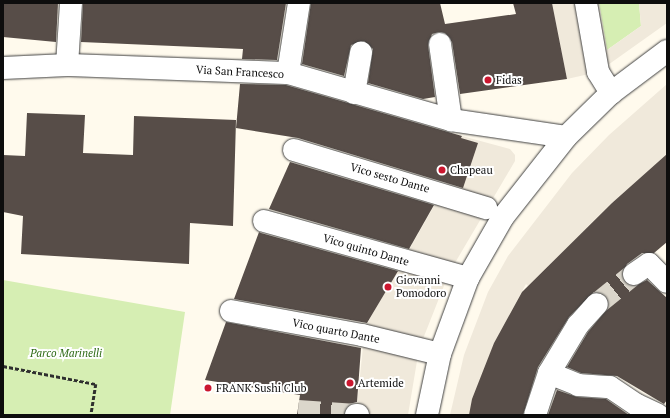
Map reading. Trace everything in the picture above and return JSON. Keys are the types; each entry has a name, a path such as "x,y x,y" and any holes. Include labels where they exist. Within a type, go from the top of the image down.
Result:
{"street":[{"path":"67,65 71,3"},
{"path":"288,73 299,3"},
{"path":"586,3 598,72 611,93"},
{"path":"440,44 451,120"},
{"path":"427,415 440,354 468,278 503,218 566,137 611,93 667,51"},
{"path":"354,93 361,53"},
{"name":"Via San Francesco","path":"3,68 67,65 288,73 451,120 566,137"},
{"name":"Vico sesto Dante","path":"294,150 486,208"},
{"name":"Vico quinto Dante","path":"264,221 468,278"},
{"path":"634,274 649,264 667,282"},
{"path":"535,415 549,373 578,326 597,304"},
{"name":"Vico quarto Dante","path":"231,311 362,335 440,354"},
{"path":"549,373 578,385 610,387 637,405 658,415"},
{"path":"664,415 667,410"}],"path":[{"path":"3,366 96,384 91,415"}],"green space":[{"path":"599,3 639,3 641,26 607,50"},
{"name":"Parco Marinelli","path":"3,280 185,312 170,415 3,415"}],"shaded area":[{"path":"552,3 599,3 607,50 641,26 639,3 667,3 667,23 598,72 567,79"},
{"path":"667,84 667,155 612,203 528,286 526,284 494,343 469,415 450,415 464,355 488,292 508,256 572,173 609,135"},
{"path":"462,136 510,149 515,155 515,161 449,273 419,349 408,415 356,415 365,327 446,185"}],"building":[{"path":"3,3 58,3 56,42 3,37"},
{"path":"83,3 286,3 277,60 242,59 243,49 81,42"},
{"path":"311,3 440,3 445,24 516,14 513,3 552,3 567,79 460,94 452,42 445,33 439,32 432,34 428,45 435,97 423,99 368,83 373,49 364,41 351,45 344,76 302,64"},
{"path":"240,84 286,85 462,136 461,138 478,143 463,188 298,138 236,128"},
{"path":"27,113 85,115 83,153 133,155 134,116 236,120 233,226 190,223 189,264 21,254 23,216 3,212 3,155 25,156"},
{"path":"667,154 667,242 654,253 642,253 627,264 622,274 629,285 635,286 647,280 667,298 667,400 664,404 617,376 581,373 567,367 588,332 609,307 606,295 594,292 569,317 538,367 523,415 469,415 472,399 494,343 522,292 612,203"},
{"path":"290,162 434,205 409,249 269,209"},
{"path":"259,232 398,271 367,323 234,299"},
{"path":"226,322 361,348 357,402 349,404 344,415 297,415 300,395 205,380"},
{"path":"557,390 577,397 606,399 629,415 548,415"}],"tunnel":[{"path":"597,304 634,274"},
{"path":"298,411 356,415"}],"place":[{"name":"Fidas","path":"488,80"},
{"name":"Chapeau","path":"442,170"},
{"name":"Giovanni Pomodoro","path":"388,287"},
{"name":"Artemide","path":"350,383"},
{"name":"FRANK Sushi Club","path":"208,388"}]}
